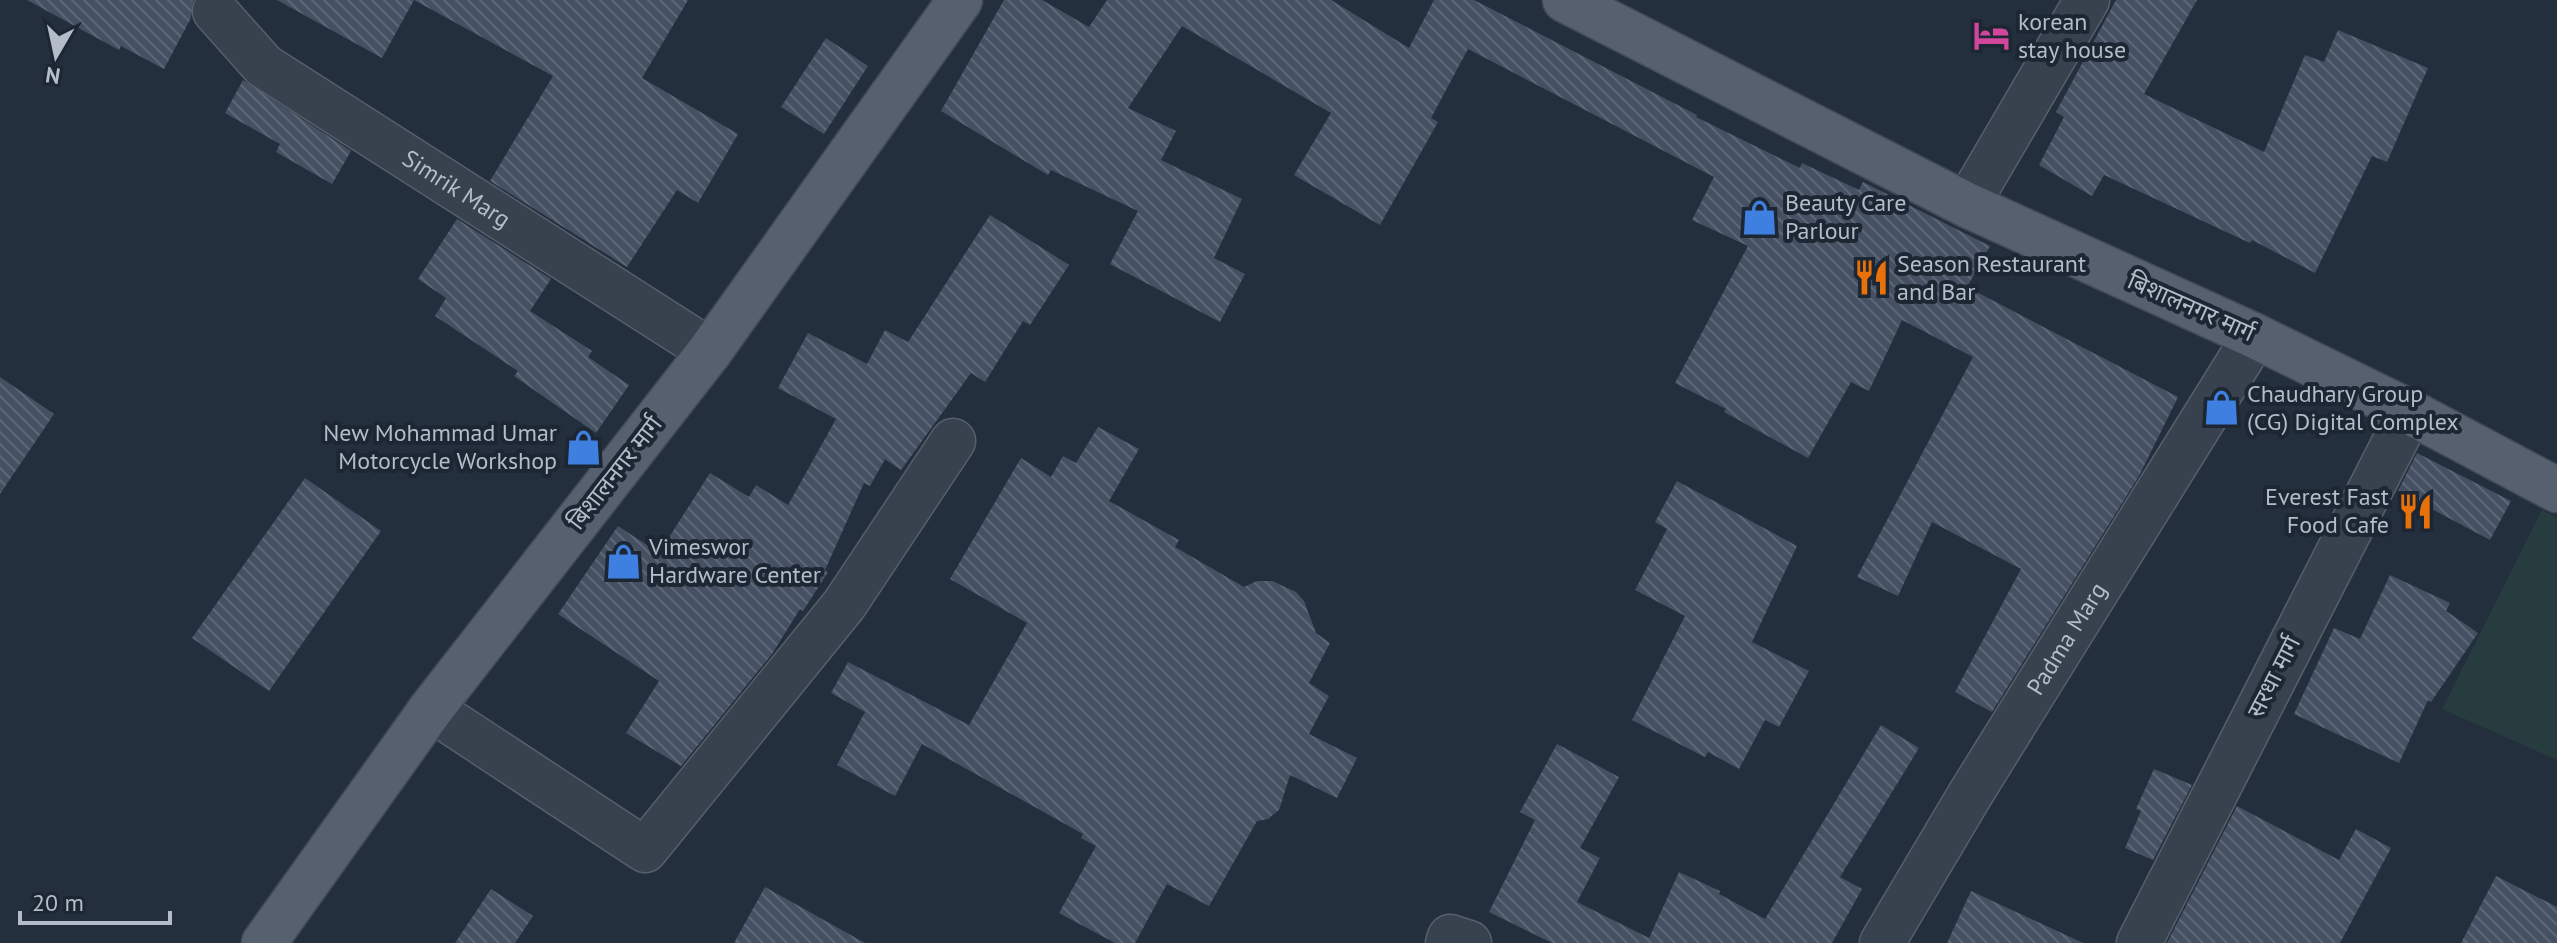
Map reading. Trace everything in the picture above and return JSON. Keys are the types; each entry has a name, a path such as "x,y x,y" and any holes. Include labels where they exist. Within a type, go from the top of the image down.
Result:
{"main road":[{"name":"बिशालनगर मार्ग","path":"264,943 431,709 710,351 960,0"},
{"name":"बिशालनगर मार्ग","path":"1565,0 1967,205 2255,336 2410,412 2557,490"}],"street":[{"path":"1967,205 2087,0"},
{"name":"Simrik Marg","path":"215,11 264,66 710,351"},
{"name":"Padma Marg","path":"1882,943 2255,336"},
{"name":"सरधा मार्ग","path":"2139,943 2410,412"},
{"path":"431,709 645,850 844,605 953,441"},
{"path":"1448,943 1450,937 1469,943"}],"green space":[{"path":"2542,510 2557,518 2557,760 2442,709"}],"building":[{"path":"27,0 193,0 191,18 164,69 121,46 119,50"},
{"path":"277,0 414,0 382,58"},
{"path":"414,0 688,0 642,78 738,134 698,203 677,190 627,267 490,181 553,76"},
{"path":"1004,0 1042,0 1089,27 1107,0 1331,0 1409,48 1434,0 1474,0 1800,168 1802,163 1859,190 1863,182 1990,246 1967,287 2178,397 2139,476 1992,712 1955,692 2021,569 1932,522 1898,596 1857,577 1973,357 1902,320 1869,391 1851,382 1808,458 1724,412 1726,409 1675,383 1748,246 1692,220 1714,177 1468,49 1431,118 1438,122 1380,225 1294,175 1331,113 1182,26 1128,108 1176,131 1161,160 1242,199 1214,258 1245,274 1220,322 1110,264 1138,211 1051,170 1048,175 941,111"},
{"path":"2116,0 2197,0 2144,94 2264,152 2305,55 2324,62 2338,30 2428,68 2387,162 2372,156 2315,273 2252,240 2250,243 2104,175 2092,196 2039,165 2064,117 2056,112"},
{"path":"826,38 868,66 824,134 781,107"},
{"path":"243,80 351,151 332,184 276,152 280,144 225,113"},
{"path":"990,215 1069,265 1030,325 1023,321 985,382 971,373 901,470 885,459 870,486 864,483 825,570 828,572 803,611 800,609 772,654 681,766 626,733 659,681 558,614 618,526 659,553 710,473 749,497 756,485 788,505 836,419 778,388 808,333 867,364 885,330 908,342"},
{"path":"457,219 551,279 530,311 592,351 588,357 629,385 596,433 514,376 518,371 435,316 446,298 418,279"},
{"path":"0,377 54,414 0,494"},
{"path":"1098,427 1139,449 1109,501 1179,540 1175,547 1244,587 1257,581 1272,581 1296,592 1304,601 1316,633 1330,643 1309,683 1329,696 1309,734 1357,758 1337,798 1290,775 1279,810 1268,819 1257,821 1209,906 1167,884 1135,943 1115,943 1059,913 1096,846 1081,838 1083,834 922,744 895,796 837,765 865,712 831,693 848,662 969,725 1027,623 950,579 1021,458 1051,477 1063,456 1076,463"},
{"path":"2417,453 2511,501 2490,540 2398,491"},
{"path":"305,478 381,531 269,691 192,638"},
{"path":"1677,481 1797,546 1752,642 1809,671 1779,727 1765,720 1739,769 1708,752 1705,757 1632,720 1685,616 1635,590 1667,529 1655,522"},
{"path":"2390,575 2450,603 2446,611 2478,633 2431,702 2428,700 2399,763 2294,714 2334,628 2360,639"},
{"path":"1881,725 1919,748 1840,877 1862,889 1832,943 1552,943 1489,912 1535,820 1520,812 1557,744 1619,777 1580,848 1600,858 1577,902 1649,938 1679,872 1720,891 1719,894 1765,919"},
{"path":"2154,769 2192,785 2153,860 2125,848 2141,811 2136,809"},
{"path":"2237,806 2339,860 2356,829 2391,848 2340,943 2167,943"},
{"path":"2496,876 2557,907 2557,943 2461,943"},
{"path":"765,887 865,943 734,943"},
{"path":"491,889 533,916 515,943 455,943"},
{"path":"1971,891 2083,943 1947,943"}],"place":[{"name":"korean stay house","path":"1992,36"},
{"name":"Beauty Care Parlour","path":"1759,217"},
{"name":"Season Restaurant and Bar","path":"1871,278"},
{"name":"Chaudhary Group (CG) Digital Complex","path":"2221,408"},
{"name":"New Mohammad Umar Motorcycle Workshop","path":"583,447"},
{"name":"Everest Fast Food Cafe","path":"2415,511"},
{"name":"Vimeswor Hardware Center","path":"623,561"}]}
